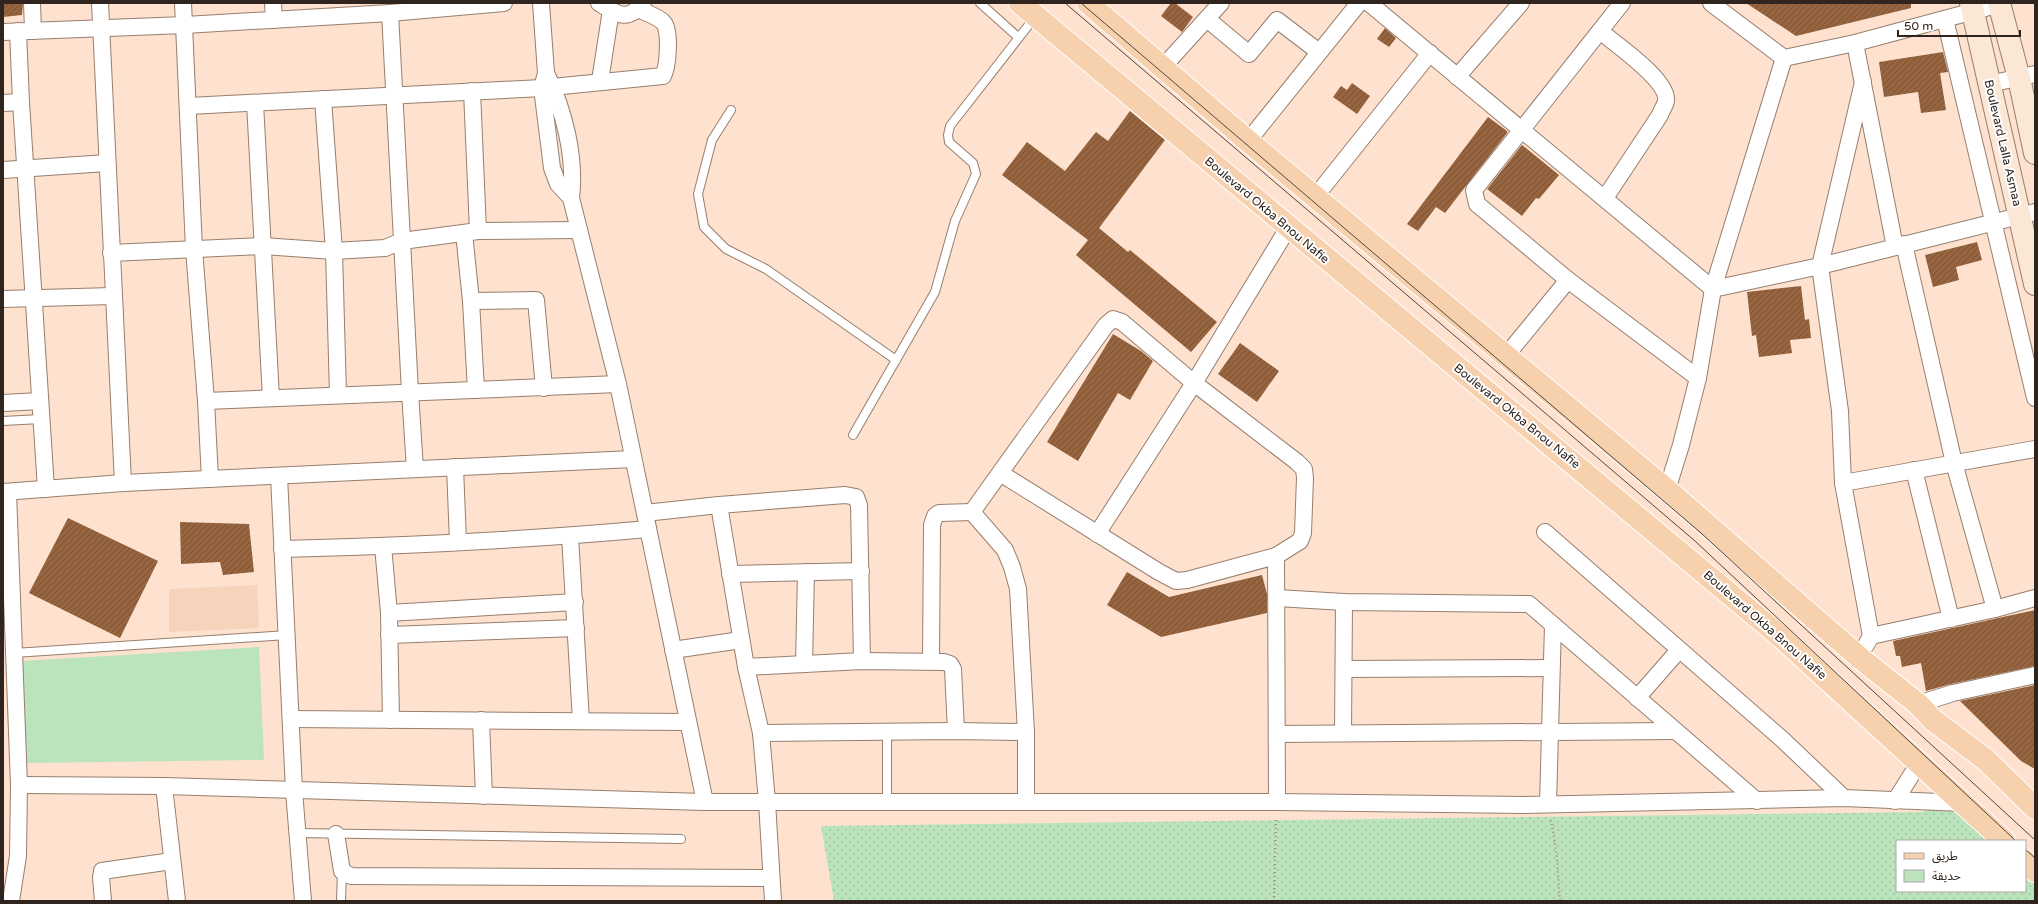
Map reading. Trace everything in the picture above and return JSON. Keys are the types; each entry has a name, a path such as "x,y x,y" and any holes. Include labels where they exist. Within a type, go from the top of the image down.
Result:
{"main road":[{"path":"1088,3 1248,141 1666,490 1860,658 1918,704 1933,720 1986,760 2035,808"},
{"path":"1999,4 2027,76 2035,153"},
{"name":"Boulevard Lalla Asmaa","path":"1972,7 1989,84 2027,214 2035,284"},
{"name":"Boulevard Okba Bnou Nafie","path":"1028,9 1288,228 1569,459 1780,636 2003,840"},
{"path":"2026,862 2035,871"}],"street":[{"path":"32,3 18,31 20,102 46,489"},
{"path":"100,3 123,482"},
{"path":"183,3 189,106 194,249 206,401 210,479"},
{"path":"273,3 274,20"},
{"path":"18,31 274,20 504,3"},
{"path":"542,3 552,168 558,184 571,198 618,384 705,802"},
{"path":"1163,67 1221,3"},
{"path":"1248,141 1359,3"},
{"path":"1369,3 1713,289"},
{"path":"1457,77 1521,3"},
{"path":"1622,3 1523,131 1474,190 1475,199 1477,204 1568,280 1698,378"},
{"path":"1711,3 1784,58 1855,43 1945,19 1972,7 1999,4"},
{"path":"189,106 472,91 547,83 600,81 652,79 663,76 667,69 668,29 663,22 641,6 631,15 624,16 605,7 600,81"},
{"path":"390,12 396,95 402,242 415,469"},
{"path":"1207,19 1249,54 1276,20 1320,52"},
{"path":"1945,19 2035,398"},
{"path":"1600,31 1654,77 1663,88 1666,100 1660,115 1605,198"},
{"path":"1855,43 1900,246 1954,463 1995,609"},
{"path":"1315,197 1430,53"},
{"path":"1666,490 1681,445 1698,378 1713,289 1784,58"},
{"path":"1989,84 2027,76"},
{"path":"1860,658 1871,636 1843,483 1840,411 1820,266 1863,82"},
{"path":"472,91 471,301 476,390"},
{"path":"323,99 334,251 338,395"},
{"path":"3,103 20,102"},
{"path":"254,103 264,246 271,398"},
{"path":"3,170 107,163"},
{"path":"1713,289 1820,266 2027,214"},
{"path":"1097,534 1194,384 1288,228"},
{"path":"111,253 264,246 334,251 385,248 402,242 471,232 579,230"},
{"path":"1505,357 1568,280"},
{"path":"3,299 113,296"},
{"path":"471,301 536,300 544,388"},
{"path":"972,512 1106,325 1113,319 1122,322 1194,384 1297,462 1304,469 1305,478 1302,533 1300,541 1276,556 1187,580 1176,580 1159,572 1000,473"},
{"path":"206,401 618,384"},
{"path":"3,403 40,401"},
{"path":"1843,483 2035,449"},
{"path":"11,901 18,856 19,785 14,653 7,564 5,492 123,482 633,459"},
{"path":"455,467 458,542"},
{"path":"1914,470 1951,619"},
{"path":"280,476 282,549 294,791 303,901"},
{"path":"645,513 719,505 846,495 856,497 860,505 862,661"},
{"path":"719,505 741,640 761,734 773,901"},
{"path":"931,661 932,525 935,516 939,513 972,512"},
{"path":"972,512 1005,550 1012,567 1018,589 1026,732 1026,802"},
{"path":"282,549 383,546 570,536 648,529"},
{"path":"1545,532 1783,740 1844,798"},
{"path":"570,536 582,721"},
{"path":"383,546 389,613 391,720"},
{"path":"1276,556 1276,802"},
{"path":"730,574 861,571"},
{"path":"804,664 806,572"},
{"path":"1277,598 1344,602 1523,604 1535,608 1757,801"},
{"path":"1871,636 1995,609 2035,598"},
{"path":"389,613 575,602"},
{"path":"1343,733 1345,669 1344,602"},
{"path":"1548,804 1550,668 1553,625"},
{"path":"389,635 576,628"},
{"path":"673,650 741,640"},
{"path":"1638,698 1679,650"},
{"path":"746,667 862,661 944,662 950,664 953,669 956,730"},
{"path":"1345,669 1550,668"},
{"path":"1918,704 1954,693 2035,675"},
{"path":"291,719 688,722"},
{"path":"481,720 484,796"},
{"path":"761,734 956,730 1026,732"},
{"path":"1277,734 1675,731"},
{"path":"1895,801 1919,763"},
{"path":"19,785 164,786 705,802 1276,802 1548,804 1757,801 1844,798 1963,804"},
{"path":"164,786 176,901"},
{"path":"336,834 342,871 351,876 771,878"},
{"path":"103,901 100,877 102,871 172,861"}],"lane":[{"path":"980,3 1018,37"},
{"path":"853,435 935,292 955,221 976,174 974,162 949,142 948,135 950,126 1018,37 1028,9"},
{"path":"731,110 712,140 698,194 704,227 726,249 766,269 896,360"},
{"path":"3,421 41,419"},
{"path":"14,653 287,635"},
{"path":"886,732 887,802"},
{"path":"297,833 681,839"},
{"path":"341,901 342,871"}],"path":[{"path":"1274,901 1276,802"},
{"path":"1548,804 1556,848 1560,901"}],"shaded area":[{"path":"257,585 259,628 169,632 169,589"}],"green space":[{"path":"259,647 264,760 27,763 21,661"},
{"path":"1951,797 1995,840 1896,840 1896,892 2026,892 2026,870 2035,879 2035,901 834,901 821,826 1922,812"}],"building":[{"path":"3,3 23,3 22,15 3,17"},
{"path":"1171,3 1175,3 1193,17 1182,32 1161,16"},
{"path":"1746,3 1911,3 1911,8 1796,36"},
{"path":"1385,28 1396,38 1389,47 1377,39"},
{"path":"1943,52 1948,72 1940,73 1946,110 1921,113 1918,92 1884,97 1879,62"},
{"path":"1352,83 1370,96 1357,114 1333,97 1341,86 1347,90"},
{"path":"1130,111 1165,140 1099,228 1128,252 1130,250 1217,322 1191,352 1076,255 1088,240 1002,175 1027,142 1065,171 1096,132 1108,141"},
{"path":"1488,117 1507,131 1507,133 1445,213 1436,207 1418,231 1407,224"},
{"path":"1522,145 1559,175 1539,199 1536,198 1522,216 1487,189"},
{"path":"1977,242 1982,260 1956,267 1959,280 1933,287 1925,255"},
{"path":"1801,286 1805,320 1809,319 1811,338 1790,340 1792,353 1759,357 1756,335 1752,336 1747,292"},
{"path":"1113,334 1141,351 1153,361 1130,400 1118,393 1078,461 1047,442"},
{"path":"1240,343 1279,371 1257,402 1218,374"},
{"path":"68,518 158,561 120,638 29,593"},
{"path":"180,522 249,524 254,572 223,575 220,562 181,564"},
{"path":"1127,572 1169,597 1262,575 1267,594 1267,613 1161,637 1107,605"},
{"path":"2035,610 2035,666 1951,684 1926,691 1921,663 1902,667 1900,656 1896,656 1893,641"},
{"path":"2035,685 2035,769 2021,761 1960,701"}],"tram line":[{"path":"1065,3 1695,541 2015,840"},
{"path":"1081,3 1701,533 2035,840"},
{"path":"2026,850 2035,858"}]}
